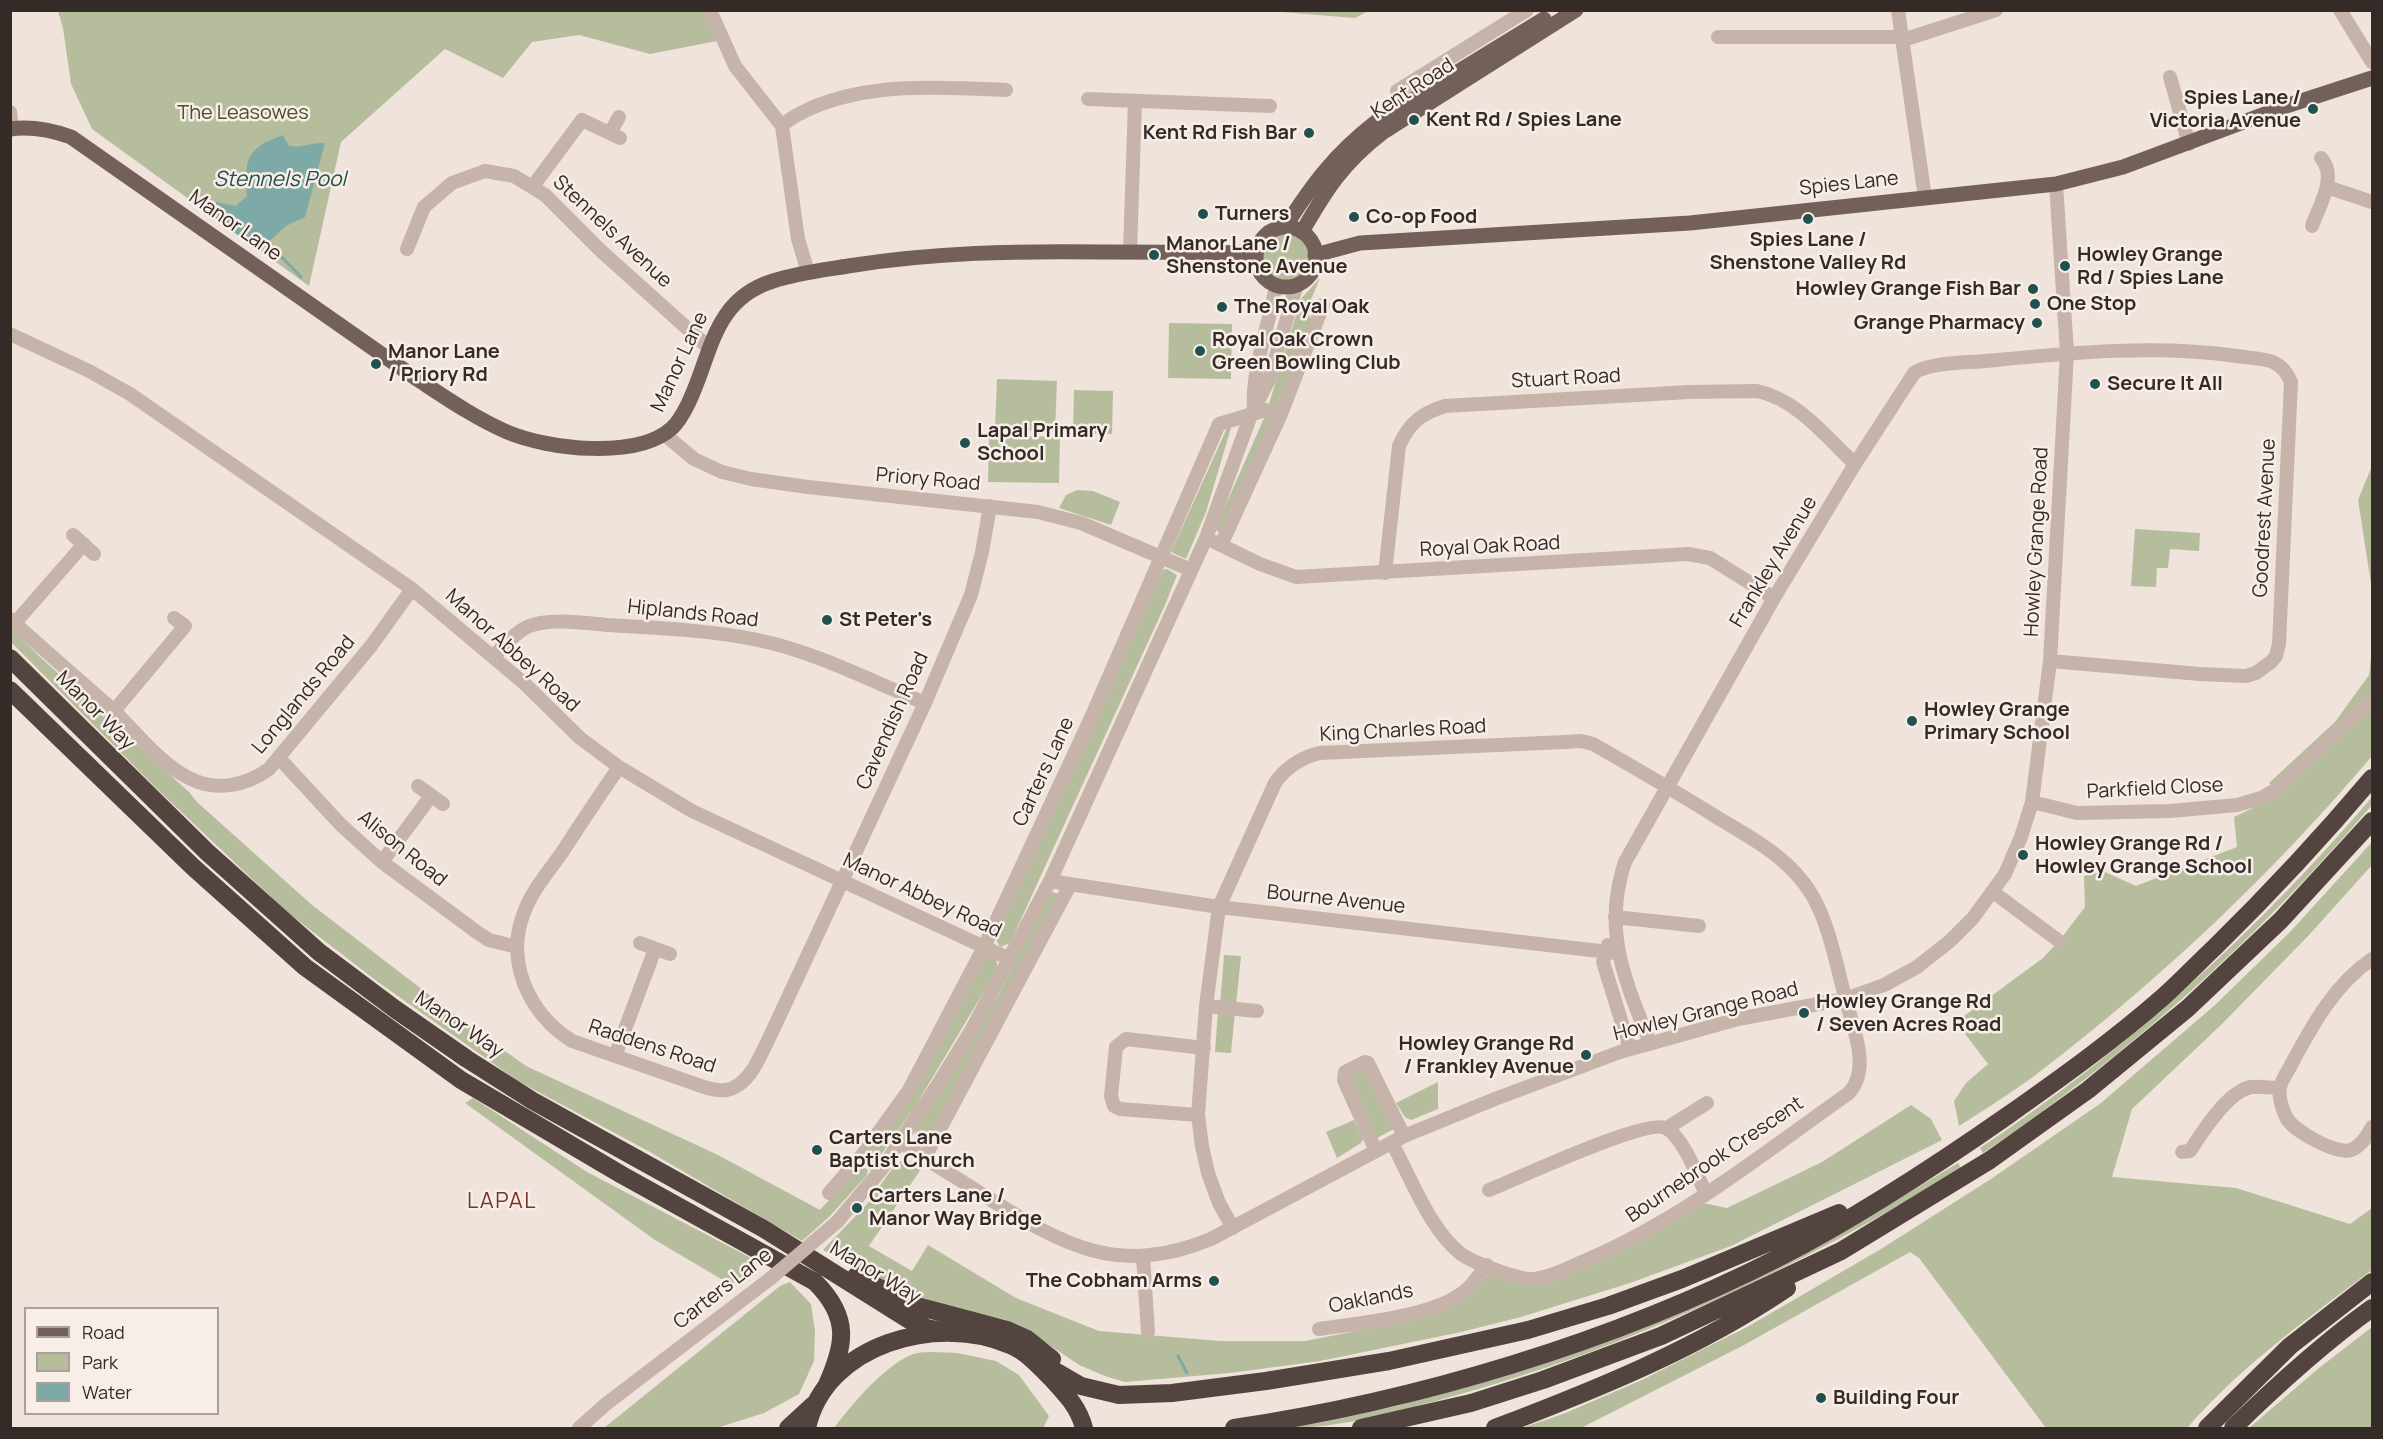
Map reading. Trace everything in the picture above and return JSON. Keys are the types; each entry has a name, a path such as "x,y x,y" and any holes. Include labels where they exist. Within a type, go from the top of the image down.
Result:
{"highway":[{"name":"Manor Way","path":"10,658 207,852 319,951 467,1059 533,1101 764,1229 909,1320 927,1328 951,1333"},
{"name":"Manor Way","path":"10,690 193,867 305,967 461,1080 622,1175 815,1282 831,1302 840,1323 842,1341 838,1360 826,1387"},
{"path":"1234,1428 1387,1398 1465,1379 1533,1358 1658,1312 1776,1259 1832,1229 1898,1189 2071,1071 2164,997 2262,902 2373,778"},
{"path":"1494,1428 1582,1395 1639,1370 1765,1303 1841,1251 1990,1160 2088,1090 2188,1008 2264,936 2373,821"},
{"path":"788,1428 816,1402 826,1387 855,1359 871,1349 897,1339 951,1333 993,1339 1011,1345 1072,1381 1119,1395 1266,1381 1389,1361 1528,1330 1608,1306 1682,1280 1898,1189"},
{"path":"764,1229 913,1305 1007,1329 1027,1340 1096,1389"},
{"path":"1361,1428 1471,1403 1543,1380 1661,1336 1841,1251"},
{"path":"2206,1428 2290,1346 2373,1282"},
{"path":"2233,1428 2288,1375 2333,1337 2373,1308"},
{"path":"1031,1357 1072,1401 1084,1428"},
{"path":"807,1428 816,1402"}],"main road":[{"name":"Kent Road","path":"1286,227 1310,188 1353,140 1376,122 1559,10"},
{"name":"Kent Road","path":"1302,232 1339,171 1362,149 1382,133 1575,10"},
{"name":"Spies Lane","path":"1315,255 1360,243 1690,223 2056,184 2123,167 2289,105 2373,78"},
{"name":"Manor Lane","path":"11,129 45,129 71,137 417,379 470,413 526,439 562,445 632,446 664,434 676,424 688,404 709,348 724,317 736,301 766,283 808,272 885,260 953,253 1130,251 1256,253"},
{"path":"1286,227 1302,232 1310,240 1315,255 1311,273 1297,284 1287,286 1276,285 1267,280 1261,272 1256,253 1266,234 1286,227"}],"street":[{"path":"710,10 735,66 782,126 798,239 808,272"},
{"name":"Kent Road","path":"1397,91 1527,10"},
{"path":"1898,10 1925,198"},
{"path":"1718,37 1902,39 1996,10"},
{"path":"2340,10 2373,62"},
{"path":"2170,77 2189,144"},
{"path":"782,126 794,116 821,104 871,90 954,88 1006,90"},
{"path":"1088,99 1270,106"},
{"path":"1130,251 1135,101"},
{"path":"10,112 11,129"},
{"path":"569,112 615,136 619,117"},
{"path":"533,186 582,120"},
{"path":"2312,226 2327,187 2327,165 2321,158"},
{"name":"Stennels Avenue","path":"407,249 424,207 452,183 485,171 514,177 545,195 600,250 709,348"},
{"name":"Howley Grange Road","path":"900,1142 1035,1228 1061,1241 1101,1253 1143,1257 1191,1247 1233,1228 1398,1140 1495,1099 1650,1043 1738,1019 1845,999 1884,985 1917,967 1950,941 1973,918 2013,860 2032,802 2050,661 2067,353 2056,184"},
{"path":"2327,187 2373,202"},
{"name":"Carters Lane","path":"579,1428 606,1404 771,1278 837,1222 881,1170 972,1029 1050,881 1206,538 1253,410 1269,380 1297,284"},
{"name":"Carters Lane","path":"1253,410 1253,391 1276,285"},
{"path":"1221,545 1281,414 1318,308"},
{"name":"Manor Abbey Road","path":"10,334 89,371 130,394 412,590 525,684 580,738 619,767 692,811 985,945 1010,959"},
{"name":"Goodrest Avenue","path":"2050,661 2246,676 2271,662 2276,656 2279,644 2291,382 2287,373 2272,362 2214,353 2179,351 2067,353"},
{"name":"Frankley Avenue","path":"1630,1049 1603,962 1611,953 1619,880 1625,862 1774,598 1901,392 1914,373 1920,369 2067,353"},
{"name":"Stuart Road","path":"1385,573 1399,446 1408,427 1416,419 1426,412 1445,406 1689,392 1767,393 1792,406 1856,464"},
{"path":"1253,410 1266,410 1281,414"},
{"name":"Carters Lane","path":"829,1193 862,1155 909,1090 985,945 1090,720 1219,424 1253,410"},
{"name":"Priory Road","path":"664,434 694,459 722,472 751,479 878,496 1038,512 1081,523 1191,570"},
{"name":"Cavendish Road","path":"842,880 925,703 970,595 982,552 990,506"},
{"name":"Royal Oak Road","path":"1206,538 1296,578 1688,554 1710,558 1774,598"},
{"path":"13,621 84,544"},
{"name":"Longlands Road","path":"13,621 114,711 171,766 192,780 226,785 250,781 269,769 371,646 412,590"},
{"name":"Hiplands Road","path":"493,657 510,639 528,627 538,624 562,622 687,630 760,641 804,654 925,703"},
{"path":"114,711 184,626"},
{"name":"Parkfield Close","path":"2032,802 2077,813 2170,811 2237,805 2261,798 2277,789 2367,703"},
{"name":"King Charles Road","path":"1233,1228 1208,1173 1198,1115 1206,1006 1219,907 1275,783 1285,770 1306,757 1319,753 1581,741 1593,744 1669,787 1777,854 1795,872 1811,894 1822,915 1845,999"},
{"name":"Alison Road","path":"279,758 341,825 382,862 489,940 517,947"},
{"name":"Raddens Road","path":"619,767 525,908 517,947 518,967 533,1001 561,1034 572,1041 707,1088 724,1091 735,1088 753,1069 842,880"},
{"path":"418,786 443,804"},
{"path":"382,862 431,796"},
{"name":"Bourne Avenue","path":"1050,881 1219,907 1611,953"},
{"path":"924,1159 1070,885"},
{"path":"1993,892 2059,941"},
{"path":"1615,917 1699,926"},
{"path":"640,943 670,954"},
{"path":"615,1056 655,949"},
{"name":"Frankley Avenue","path":"1611,953 1650,1043"},
{"path":"2373,959 2327,1002 2280,1088 2282,1107 2288,1120 2304,1134 2334,1149 2349,1150 2358,1145 2373,1127"},
{"name":"Bournebrook Crescent","path":"1398,1140 1433,1221 1446,1240 1462,1255 1525,1278 1534,1279 1556,1273 1640,1236 1706,1194 1849,1093 1856,1086 1860,1064 1856,1035 1845,999"},
{"path":"1206,1006 1257,1011"},
{"path":"1198,1115 1120,1109 1114,1106 1111,1096 1116,1047 1126,1039 1204,1048"},
{"path":"1376,1151 1344,1080 1345,1072 1365,1062 1368,1063 1398,1140"},
{"path":"2182,1152 2190,1151 2208,1122 2249,1087 2280,1088"},
{"path":"1490,1190 1639,1129 1656,1126 1667,1128 1707,1103"},
{"path":"1667,1128 1689,1158 1706,1194"},
{"path":"862,1155 881,1170"},
{"path":"1143,1257 1148,1332"},
{"name":"Oaklands","path":"1318,1329 1396,1318 1454,1299 1468,1289 1487,1265"}],"green space":[{"name":"The Leasowes","path":"706,10 717,41 650,54 579,35 532,42 503,78 445,49 341,142 309,286 92,129 71,84 63,28 58,11"},
{"path":"1270,11 1368,11 1355,18"},
{"path":"1286,234 1302,241 1309,257 1302,273 1286,280 1270,273 1263,257 1270,241"},
{"path":"1320,278 1307,309 1311,319 1279,409 1269,404 1301,299"},
{"name":"Royal Oak Crown Green Bowling Club","path":"1169,323 1232,324 1231,379 1168,378"},
{"path":"997,379 1057,381 1055,432 995,429"},
{"path":"1074,390 1113,391 1112,434 1073,433"},
{"path":"1265,416 1272,419 1222,535 1215,529"},
{"path":"1227,428 1231,428 1206,512 1186,559 1171,552"},
{"path":"989,435 1060,437 1059,483 988,482"},
{"path":"2372,466 2372,590 2358,500"},
{"path":"1077,490 1093,491 1120,502 1111,525 1059,508 1066,495"},
{"path":"2135,529 2200,533 2199,551 2170,549 2168,568 2157,568 2156,587 2131,586"},
{"path":"1167,569 1177,575 1165,605 1010,943 1000,947 995,937 1163,570"},
{"path":"10,627 189,792 197,802 312,905 526,1066 718,1155 820,1210 860,1165 868,1170 867,1175 829,1217 802,1241 650,1152 518,1081 378,982 287,912 157,789 11,642"},
{"path":"2372,650 2372,756 2335,799 2216,922 2131,998 2042,1070 1959,1126 1954,1101 1966,1083 1988,1064 1956,1022 2043,958 2059,941 2085,907 2084,876 2103,871 2136,886 2237,847 2234,817 2282,794 2269,783 2335,722 2369,675"},
{"path":"2372,797 2372,805 2328,855 2283,903 2190,992 2090,1075 1983,1153 1980,1148 2087,1071 2188,986 2283,895"},
{"path":"2372,842 2372,865 2309,935 2221,1025 2132,1109 2112,1177 2236,1188 2350,1224 2372,1208 2372,1270 2252,1364 2229,1384 2187,1428 2046,1428 1919,1258 1910,1252 1744,1345 1581,1428 1522,1428 1563,1414 1642,1380 1749,1326 1881,1249 1991,1179 2101,1103 2215,1005 2290,932"},
{"path":"1051,892 1060,894 927,1145 921,1147 916,1141 916,1129 997,997"},
{"path":"988,954 996,959 998,968 916,1105 878,1159 870,1155 985,956"},
{"path":"1224,955 1241,956 1236,1005 1220,1004"},
{"path":"1218,1011 1235,1012 1231,1053 1215,1052"},
{"path":"1363,1068 1367,1070 1394,1129 1377,1138 1349,1078"},
{"path":"1438,1082 1438,1109 1411,1120 1405,1117 1396,1103"},
{"path":"473,1098 587,1172 755,1260 755,1270 740,1282 728,1283 655,1240 465,1103"},
{"path":"1911,1105 1931,1119 1942,1140 1731,1246 1630,1283 1521,1317 1461,1332 1320,1361 1230,1373 1125,1382 1105,1376 1079,1365 1042,1340 1006,1320 953,1308 905,1292 823,1250 868,1203 894,1166 901,1161 910,1161 921,1169 869,1246 912,1271 928,1245 1016,1298 1099,1331 1220,1341 1305,1341 1392,1324 1481,1283 1492,1271 1533,1283 1703,1203 1727,1208 1822,1162"},
{"path":"1354,1120 1363,1139 1361,1143 1337,1158 1326,1132"},
{"path":"1958,1163 1961,1168 1838,1239 1775,1272 1645,1330 1512,1379 1424,1404 1346,1423 1287,1428 1397,1406 1539,1365 1860,1222"},
{"path":"790,1282 811,1304 815,1331 814,1361 799,1394 764,1413 717,1428 604,1428 780,1286"},
{"path":"2372,1327 2372,1428 2249,1428 2319,1368"},
{"path":"921,1353 957,1353 996,1361 1019,1375 1049,1416 1043,1428 834,1428 869,1387 900,1361"}],"water":[{"name":"Stennels Pool","path":"283,135 289,146 325,143 305,217 286,226 260,250 216,220 216,202 236,206 247,196 246,173 250,157 261,145"}],"waterway":[{"path":"268,243 301,277"},
{"path":"1178,1356 1187,1373"}],"place":[{"name":"Spies Lane / Victoria Avenue","path":"2313,109"},
{"name":"Kent Rd / Spies Lane","path":"1414,120"},
{"name":"Kent Rd Fish Bar","path":"1309,133"},
{"name":"Turners","path":"1203,214"},
{"name":"Co-op Food","path":"1354,217"},
{"name":"Spies Lane / Shenstone Valley Rd","path":"1808,219"},
{"name":"Manor Lane / Shenstone Avenue","path":"1154,255"},
{"name":"Howley Grange Rd / Spies Lane","path":"2065,266"},
{"name":"Howley Grange Fish Bar","path":"2033,289"},
{"name":"One Stop","path":"2035,304"},
{"name":"The Royal Oak","path":"1222,307"},
{"name":"Grange Pharmacy","path":"2037,323"},
{"name":"Royal Oak Crown Green Bowling Club","path":"1200,351"},
{"name":"Manor Lane / Priory Rd","path":"376,364"},
{"name":"Secure It All","path":"2095,384"},
{"name":"Lapal Primary School","path":"965,443"},
{"name":"St Peter's","path":"827,620"},
{"name":"Howley Grange Primary School","path":"1912,721"},
{"name":"Howley Grange Rd / Howley Grange School","path":"2023,855"},
{"name":"Howley Grange Rd / Seven Acres Road","path":"1804,1013"},
{"name":"Howley Grange Rd / Frankley Avenue","path":"1586,1055"},
{"name":"Carters Lane Baptist Church","path":"817,1150"},
{"name":"Carters Lane / Manor Way Bridge","path":"857,1208"},
{"name":"The Cobham Arms","path":"1214,1281"},
{"name":"Building Four","path":"1821,1398"}],"district":[{"name":"LAPAL","path":"502,1202"}]}
